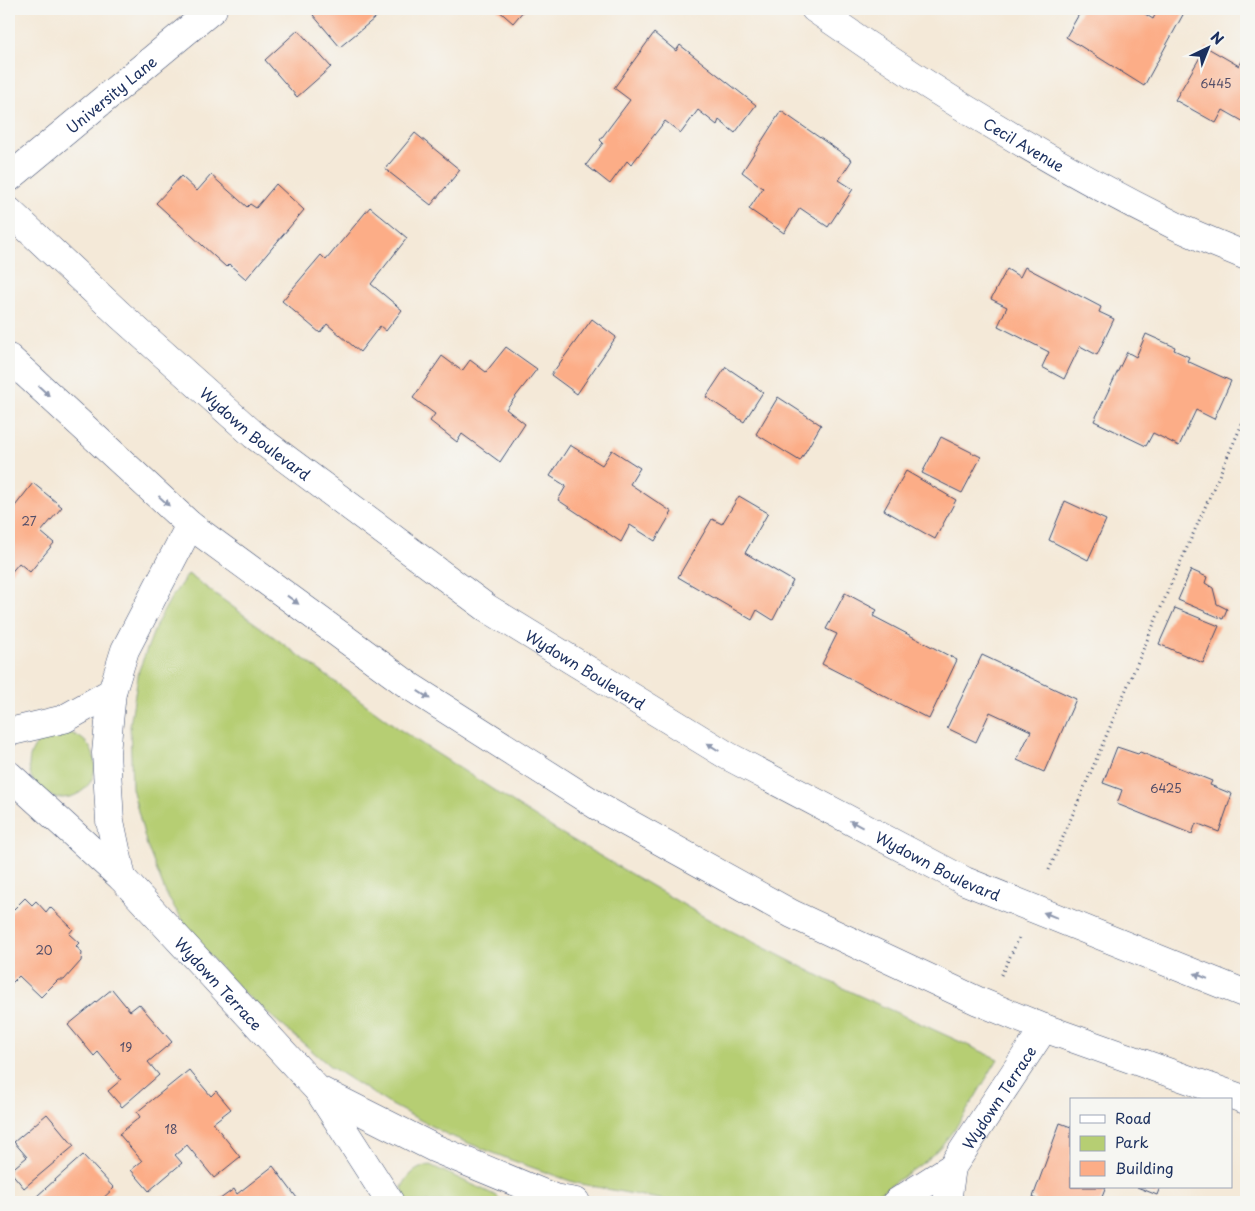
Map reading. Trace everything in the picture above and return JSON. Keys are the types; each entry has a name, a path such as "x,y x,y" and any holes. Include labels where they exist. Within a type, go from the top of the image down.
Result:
{"street":[{"name":"University Lane","path":"9,178 213,9"},
{"name":"Cecil Avenue","path":"815,9 942,94 1057,162 1177,226 1246,256"},
{"name":"Wydown Boulevard","path":"9,210 120,315 254,435 488,608 728,756 965,881 1246,994"},
{"path":"9,358 190,525 411,687 599,807 792,914 978,1001 1044,1028 1246,1100"},
{"path":"122,878 110,821 106,753 112,692 125,650 190,525"},
{"path":"9,732 64,719 112,692"},
{"name":"Wydown Terrace","path":"9,775 122,878 318,1088 390,1202"},
{"name":"Wydown Terrace","path":"897,1202 952,1166 1044,1028"},
{"name":"Wydown Terrace","path":"318,1088 434,1148 560,1201"},
{"name":"Wydown Terrace","path":"947,1202 952,1166"}],"path":[{"path":"1049,870 1174,577 1246,415"},
{"path":"999,980 1021,933"}],"green space":[{"path":"188,574 402,731 554,829 708,919 847,990 998,1059 957,1126 936,1151 921,1164 879,1192 858,1202 674,1202 576,1183 511,1160 448,1135 388,1103 331,1067 243,992 196,941 167,896 147,846 132,788 130,725 139,670 157,623 171,598"},
{"path":"62,732 75,735 85,742 92,752 95,765 92,778 85,788 75,795 62,798 49,795 39,788 32,778 29,765 32,752 39,742 49,735"},
{"path":"430,1165 497,1196 502,1202 406,1202 402,1187 405,1182 416,1170"}],"building":[{"path":"321,9 386,9 340,47 313,15"},
{"path":"497,9 525,9 513,23"},
{"path":"1082,9 1137,9 1153,19 1158,9 1182,9 1185,11 1144,86 1066,37"},
{"path":"298,30 331,67 297,97 265,60"},
{"path":"654,33 676,51 680,45 756,105 735,133 719,120 717,125 698,110 681,133 665,121 631,165 627,161 610,184 586,165 603,143 600,140 630,100 614,88"},
{"path":"1206,47 1239,66 1246,55 1246,123 1223,110 1216,123 1175,100"},
{"path":"781,111 852,160 839,180 853,189 828,227 800,208 784,233 749,209 763,188 742,172"},
{"path":"415,133 460,170 431,205 385,169"},
{"path":"211,175 247,207 250,204 256,208 276,184 304,210 246,279 229,264 226,267 156,203 181,176 197,191"},
{"path":"370,207 407,238 371,284 402,310 386,331 380,326 360,352 327,324 320,333 282,301 321,255 326,260"},
{"path":"1025,267 1101,307 1099,312 1114,319 1097,355 1080,346 1064,379 1042,367 1049,352 998,326 1007,307 991,299 1007,269 1020,277"},
{"path":"592,319 616,337 577,394 551,375"},
{"path":"1146,334 1175,347 1174,350 1189,357 1187,361 1231,381 1214,419 1196,410 1179,446 1153,433 1146,446 1094,421 1127,352 1136,357"},
{"path":"506,347 537,369 506,409 525,424 500,462 462,434 457,442 430,421 435,414 413,398 442,356 462,371 470,360 486,372"},
{"path":"726,367 763,392 744,422 706,397"},
{"path":"778,397 821,425 800,461 756,434"},
{"path":"941,437 981,457 962,493 922,473"},
{"path":"570,445 602,465 612,450 640,468 630,484 672,512 655,541 630,525 621,542 558,500 566,486 550,476"},
{"path":"906,471 956,500 935,539 884,510"},
{"path":"33,483 62,507 41,532 54,543 30,572 19,563 9,575 9,507 12,510"},
{"path":"739,496 768,513 745,553 793,581 773,620 757,610 752,620 678,577 712,519 722,524"},
{"path":"1065,501 1106,520 1088,560 1049,540"},
{"path":"1191,570 1207,577 1205,583 1213,588 1217,604 1227,609 1223,619 1178,600"},
{"path":"845,593 877,610 873,616 957,660 929,719 822,664 837,634 826,629"},
{"path":"1175,608 1219,626 1203,663 1159,644"},
{"path":"982,655 1076,699 1044,772 1017,760 1031,731 990,712 976,742 947,728"},
{"path":"1117,747 1138,754 1140,752 1212,781 1210,785 1232,794 1219,832 1196,823 1192,834 1117,804 1122,790 1103,783"},
{"path":"25,898 32,905 36,901 46,912 50,907 73,929 69,934 79,943 76,946 82,953 81,961 64,980 58,980 41,997 19,976 9,986 9,914"},
{"path":"112,989 130,1011 139,1004 172,1042 148,1062 159,1075 122,1107 108,1091 121,1080 98,1052 94,1056 68,1025"},
{"path":"189,1070 211,1096 216,1091 231,1109 213,1123 240,1157 214,1178 187,1145 175,1155 182,1163 149,1191 131,1170 142,1161 119,1134 140,1117 137,1112"},
{"path":"47,1114 74,1146 24,1188 10,1171 27,1157 14,1142"},
{"path":"1060,1123 1070,1127 1070,1188 1106,1188 1100,1202 1035,1202 1036,1199 1033,1197"},
{"path":"83,1155 114,1188 99,1202 42,1202 37,1196"},
{"path":"273,1166 300,1202 216,1202 234,1189 237,1194"},
{"path":"1140,1188 1160,1188 1157,1195"}]}
